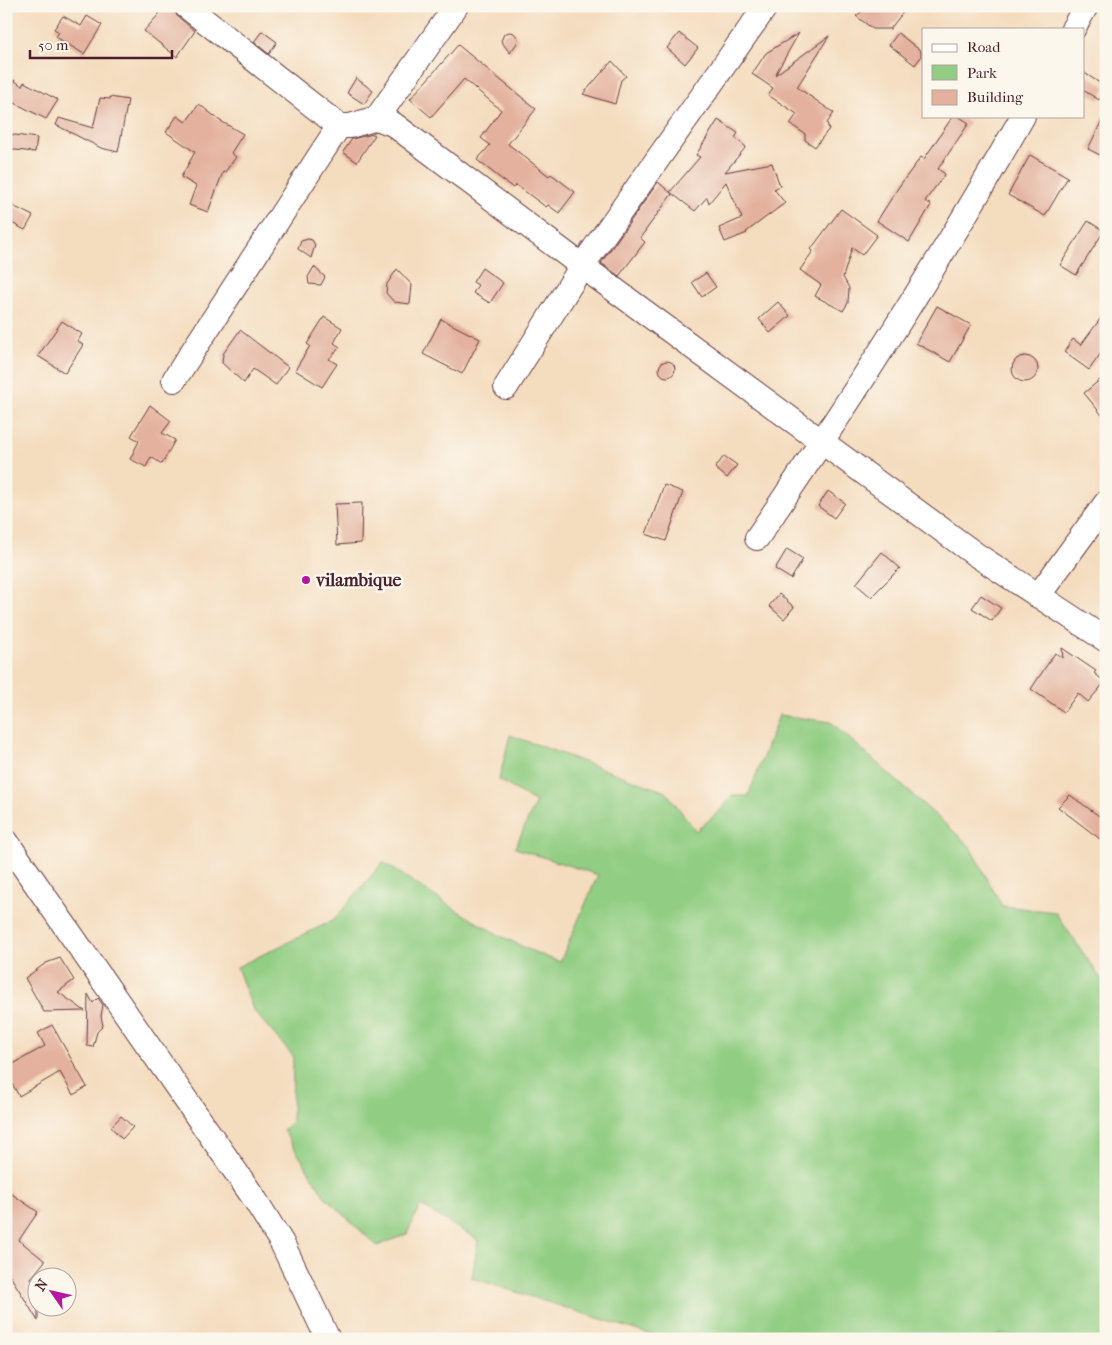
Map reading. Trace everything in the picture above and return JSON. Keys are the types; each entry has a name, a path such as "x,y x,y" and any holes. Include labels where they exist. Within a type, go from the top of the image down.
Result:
{"street":[{"path":"186,6 339,126 350,126 377,118 393,124 582,266 975,554 1106,640"},
{"path":"377,118 456,6"},
{"path":"506,387 582,266 766,6"},
{"path":"1074,28 1086,6"},
{"path":"757,538 919,293 1023,118"},
{"path":"174,380 339,126"},
{"path":"1038,596 1106,503"},
{"path":"6,841 254,1198 282,1243 328,1339"}],"green space":[{"path":"779,715 831,722 969,845 1002,906 1055,912 1106,986 1106,1339 1028,1339 1001,1334 991,1339 664,1339 472,1278 478,1240 420,1205 407,1234 377,1246 325,1197 283,1130 292,1122 293,1056 253,1010 237,967 334,920 383,862 469,918 514,942 560,962 598,875 515,848 536,802 499,780 510,735 666,792 696,831 723,808 732,796 748,796"}],"building":[{"path":"166,6 173,6 177,16 195,31 177,57 144,31"},
{"path":"869,6 908,6 890,29 873,29 856,16"},
{"path":"63,16 81,26 87,16 102,25 84,54 56,37 59,32 54,29"},
{"path":"262,31 277,42 269,54 254,42"},
{"path":"514,33 518,38 510,53 501,41 504,34"},
{"path":"679,33 698,48 685,64 667,48"},
{"path":"799,33 775,75 829,36 797,87 834,113 827,123 829,129 815,147 805,140 805,134 790,124 797,114 768,95 773,88 752,74 766,53"},
{"path":"898,33 921,51 921,57 915,65 889,45"},
{"path":"458,45 536,109 508,144 549,176 551,174 575,192 559,213 548,205 546,207 516,185 513,188 477,160 490,145 481,138 501,110 464,79 431,117 410,99"},
{"path":"612,61 626,76 621,80 615,104 583,94"},
{"path":"1084,73 1106,87 1099,100 1084,91"},
{"path":"356,78 373,91 364,104 347,93"},
{"path":"14,80 22,86 24,82 58,100 46,119 11,101"},
{"path":"110,97 128,100 118,152 101,148 56,125 59,118 93,128 100,98 110,99"},
{"path":"199,104 219,120 243,134 231,153 236,157 225,172 223,172 208,212 189,205 196,186 181,177 195,152 166,132 177,116 186,122"},
{"path":"1106,112 1106,158 1088,149"},
{"path":"952,118 961,118 969,123 938,169 945,174 925,201 931,205 909,242 877,221 921,157 924,159"},
{"path":"718,120 738,133 735,138 746,147 725,172 772,163 780,186 774,189 785,203 747,233 725,242 719,228 742,218 726,182 709,203 707,197 695,211 670,192 700,157 696,155"},
{"path":"8,134 37,138 35,152 6,149"},
{"path":"375,135 357,162 343,152 352,139"},
{"path":"1030,155 1068,177 1045,216 1008,195"},
{"path":"658,182 672,194 640,238 645,242 619,276 601,263"},
{"path":"11,205 33,216 25,230 6,220 6,213"},
{"path":"841,209 877,235 862,255 852,248 843,277 849,288 848,303 843,311 815,296 821,285 800,270 813,251 811,249"},
{"path":"1088,221 1104,231 1076,275 1060,265"},
{"path":"312,240 315,245 311,258 298,249 301,241"},
{"path":"314,267 325,277 321,285 309,284 308,277"},
{"path":"482,268 503,283 490,303 473,293 478,285 473,282"},
{"path":"397,269 412,285 410,304 394,302 386,293 387,284"},
{"path":"706,273 716,287 702,297 692,282"},
{"path":"778,302 790,316 770,333 759,319"},
{"path":"937,306 971,325 950,362 916,343"},
{"path":"1106,311 1106,346 1089,370 1064,352 1073,339 1081,345"},
{"path":"324,317 342,328 334,343 340,347 329,359 337,364 322,387 295,370 310,346 307,344"},
{"path":"441,319 480,339 462,374 423,354"},
{"path":"62,321 82,334 78,341 83,345 65,373 38,356"},
{"path":"240,330 288,367 276,385 253,369 244,383 222,363 223,354"},
{"path":"1025,356 1034,360 1038,369 1034,378 1025,382 1016,378 1012,369 1016,360"},
{"path":"667,361 673,363 675,369 673,375 667,377 661,375 659,369 661,363"},
{"path":"1106,375 1106,420 1084,393"},
{"path":"150,405 171,421 162,433 175,440 162,464 151,457 146,467 130,459 139,441 131,436"},
{"path":"724,456 737,465 727,478 715,468"},
{"path":"664,485 683,492 666,541 646,534"},
{"path":"828,491 845,503 834,518 818,506"},
{"path":"362,503 361,543 337,545 335,504"},
{"path":"787,549 803,559 791,579 775,569"},
{"path":"882,552 900,568 871,597 856,584"},
{"path":"779,594 794,607 784,619 769,606"},
{"path":"981,595 1001,608 992,621 972,608"},
{"path":"1062,648 1096,671 1094,673 1105,682 1088,702 1078,693 1064,712 1031,689 1055,653 1063,658"},
{"path":"1070,795 1106,821 1106,831 1100,839 1058,807"},
{"path":"60,958 74,980 58,992 85,1011 44,1012 25,978 46,963"},
{"path":"88,994 93,1003 98,998 103,1005 101,1016 103,1026 97,1032 93,1047 87,1046"},
{"path":"52,1025 87,1087 73,1095 60,1072 19,1096 6,1073 6,1068 45,1046 38,1033"},
{"path":"121,1116 133,1127 122,1139 111,1127"},
{"path":"6,1190 38,1212 19,1240 45,1261 39,1268 28,1268 28,1305 6,1269"}],"place":[{"name":"vilambique","path":"306,580"}]}
